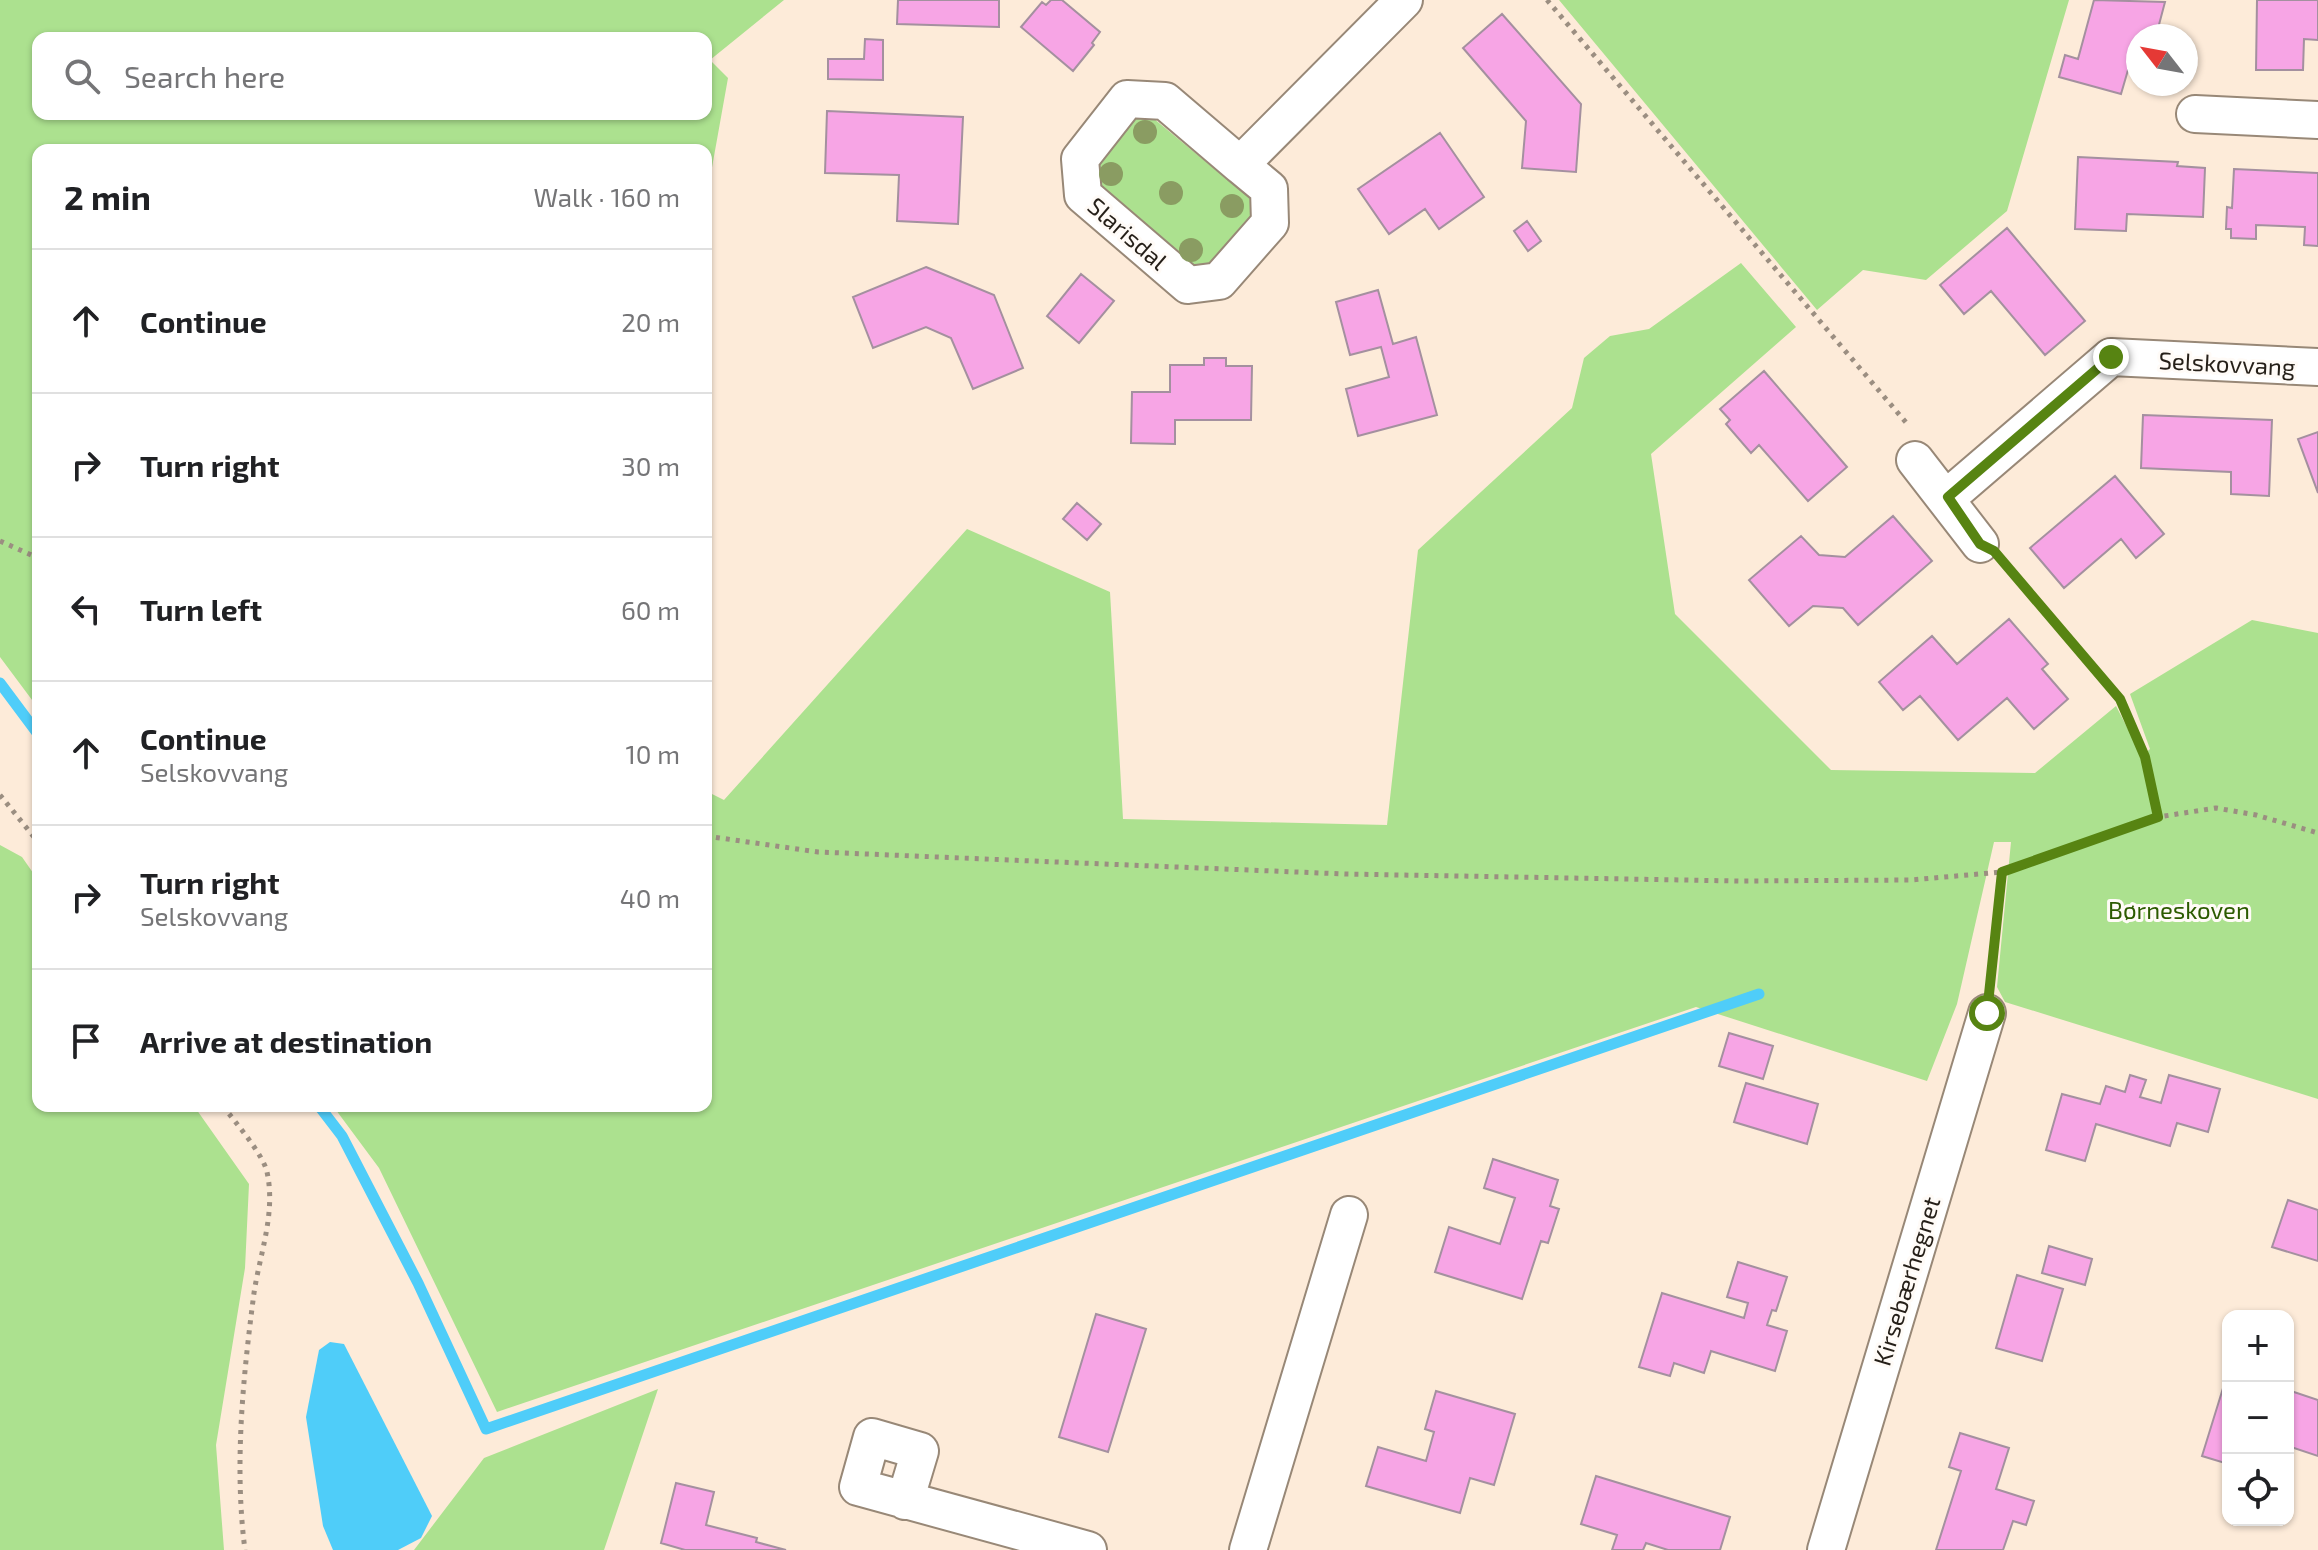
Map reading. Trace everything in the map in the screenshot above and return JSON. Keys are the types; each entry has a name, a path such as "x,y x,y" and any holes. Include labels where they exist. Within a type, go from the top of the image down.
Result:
{"street":[{"path":"1240,165 1404,0"},
{"name":"Slarisdal","path":"1127,99 1165,101 1240,165 1269,189 1270,223 1219,281 1188,285 1083,195 1080,159 1127,99"},
{"path":"2195,114 2318,120"},
{"name":"Selskovvang","path":"1948,497 2111,357 2318,367"},
{"path":"1915,460 1948,497 1980,544"},
{"name":"Kirsebærhegnet","path":"1826,1550 1987,1013"},
{"path":"1248,1550 1349,1215"},
{"path":"905,1501 1088,1550"}],"path":[{"path":"1547,0 1915,433 1915,460"},
{"path":"0,541 32,555"},
{"path":"1980,544 1994,551 2120,699 2145,757 2158,817"},
{"path":"0,795 32,835"},
{"path":"712,837 818,852 1345,874 1739,881 1911,880 2002,872 2158,817 2216,808 2256,815 2318,833"},
{"path":"1987,1013 2002,872"},
{"path":"227,1112 267,1168 271,1203 255,1291 245,1388 241,1502 245,1550"}],"green space":[{"path":"0,0 784,0 712,58 712,32 32,32 32,120 712,120 712,62 728,78 712,167 712,144 32,144 32,700 0,657"},
{"path":"1559,0 2069,0 2007,211 1926,280 1863,270 1817,310"},
{"path":"1136,117 1153,118 1252,200 1253,216 1209,266 1192,267 1094,184 1095,165"},
{"name":"Børneskoven","path":"1741,263 1796,327 1651,454 1675,614 1831,770 2035,773 2116,706 2142,756 2150,749 2130,694 2252,620 2318,633 2318,1099 2005,1002 1997,987 2011,842 1994,842 1957,1004 1927,1081 1696,1007 497,1412 379,1168 337,1112 712,1112 712,794 724,800 967,529 1110,592 1123,819 1387,825 1418,550 1572,408 1584,358 1610,336 1649,329"},
{"path":"0,845 22,857 32,871 32,1112 198,1112 249,1184 245,1268 216,1445 224,1550 0,1550"},
{"path":"658,1389 604,1550 414,1550 484,1458"}],"water":[{"path":"330,1342 344,1344 432,1516 421,1538 398,1550 333,1550 323,1526 306,1417 319,1350"}],"building":[{"path":"898,0 999,0 999,27 897,24"},
{"path":"1051,0 1062,0 1100,32 1092,43 1094,45 1073,71 1021,27 1042,2 1046,5"},
{"path":"2094,0 2165,2 2159,24 2126,24 2126,77 2121,94 2059,77 2065,55 2078,59"},
{"path":"2257,0 2318,0 2318,40 2304,39 2303,70 2256,70"},
{"path":"1502,14 1581,104 1576,172 1522,168 1526,121 1463,48"},
{"path":"865,39 883,40 883,80 828,79 828,59 864,59"},
{"path":"827,111 963,117 958,224 897,221 899,175 825,173"},
{"path":"1440,133 1484,197 1439,229 1425,209 1389,234 1358,189"},
{"path":"2078,157 2178,162 2177,166 2205,168 2203,217 2127,214 2126,231 2075,229"},
{"path":"2234,169 2318,173 2318,246 2304,245 2305,227 2256,225 2256,239 2231,238 2231,229 2226,229 2227,207 2232,208"},
{"path":"1527,221 1541,241 1528,251 1514,231"},
{"path":"2007,228 2085,321 2045,355 1991,291 1964,314 1940,285"},
{"path":"926,267 994,295 1023,368 973,389 951,338 926,327 873,348 853,297"},
{"path":"1081,274 1114,301 1079,343 1047,316"},
{"path":"1378,290 1393,344 1416,337 1437,415 1358,436 1346,389 1389,377 1381,347 1350,355 1336,302"},
{"path":"1204,358 1226,358 1226,366 1252,366 1251,420 1175,420 1175,444 1131,443 1132,392 1170,392 1170,365 1204,365"},
{"path":"1764,371 1847,467 1808,501 1759,445 1751,453 1726,424 1730,420 1720,409"},
{"path":"2143,415 2272,420 2269,496 2231,494 2231,472 2141,468"},
{"path":"2318,432 2318,493 2298,439"},
{"path":"2115,476 2164,534 2136,558 2121,539 2064,588 2030,548"},
{"path":"1077,503 1101,524 1087,540 1063,519"},
{"path":"1893,516 1932,561 1858,625 1843,608 1813,606 1789,626 1749,580 1801,536 1819,555 1845,557"},
{"path":"2009,619 2048,664 2042,669 2068,699 2034,729 2007,698 1958,740 1920,696 1903,710 1879,682 1932,636 1957,664"},
{"path":"1729,1033 1773,1046 1763,1079 1719,1066"},
{"path":"2130,1075 2146,1080 2140,1097 2161,1103 2169,1075 2220,1089 2208,1132 2177,1123 2170,1146 2096,1124 2085,1161 2046,1150 2062,1094 2100,1104 2106,1086 2125,1092"},
{"path":"1746,1083 1818,1104 1807,1144 1734,1122"},
{"path":"1493,1159 1558,1180 1550,1206 1559,1209 1548,1243 1541,1241 1522,1299 1435,1272 1449,1227 1500,1244 1515,1198 1484,1188"},
{"path":"2288,1200 2318,1210 2318,1261 2272,1247"},
{"path":"2049,1246 2092,1259 2085,1285 2042,1273"},
{"path":"1738,1262 1787,1277 1776,1311 1772,1310 1767,1325 1787,1331 1775,1371 1711,1351 1704,1373 1674,1363 1670,1376 1639,1367 1662,1293 1744,1318 1748,1303 1727,1297"},
{"path":"2017,1275 2063,1289 2042,1361 1996,1348"},
{"path":"1096,1314 1146,1329 1108,1452 1059,1437"},
{"path":"1436,1391 1515,1414 1494,1485 1470,1478 1460,1513 1366,1486 1378,1447 1426,1461 1434,1432 1425,1429"},
{"path":"2222,1391 2222,1462 2202,1456"},
{"path":"2294,1392 2318,1400 2318,1456 2294,1448"},
{"path":"1960,1433 2009,1448 1996,1489 2034,1501 2026,1525 2013,1521 2003,1550 1936,1550 1961,1471 1949,1467"},
{"path":"1596,1476 1730,1517 1720,1550 1668,1550 1646,1543 1643,1550 1612,1550 1617,1535 1581,1524"},
{"path":"676,1483 714,1492 706,1525 757,1538 756,1542 786,1550 685,1550 661,1543"}],"waterway":[{"path":"0,683 32,726"},
{"path":"324,1112 342,1136 418,1283 486,1429 1759,994"}],"route":[{"path":"1987,1013 2002,872 2158,817 2145,757 2120,699 1994,551 1980,544 1948,497 2111,357"}]}
